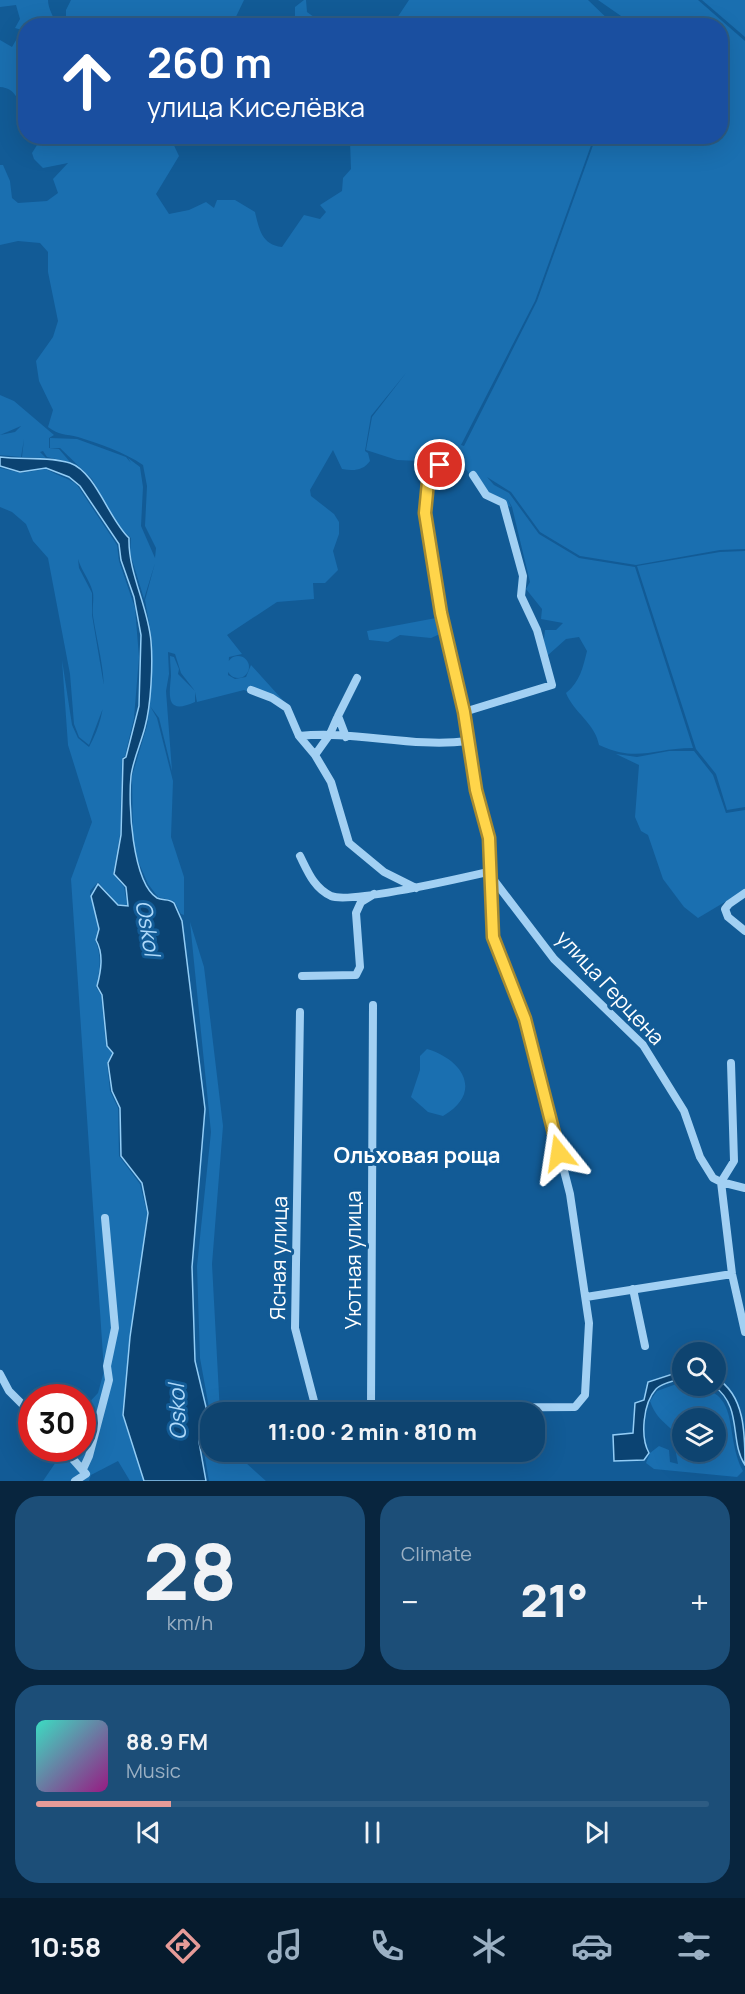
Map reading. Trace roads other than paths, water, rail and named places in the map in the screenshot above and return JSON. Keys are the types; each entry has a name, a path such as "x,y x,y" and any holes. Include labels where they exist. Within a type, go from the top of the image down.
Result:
{"street":[{"path":"440,465 428,482 425,513 441,613 464,712 476,790 489,838 493,937 525,1019 570,1194 586,1298 732,1274"},
{"path":"464,712 552,685 537,630 521,596 523,576 503,503 486,495 473,475"},
{"path":"315,755 330,734 357,678"},
{"path":"251,690 272,698 287,708 298,736 315,755 331,782 349,843 384,872 416,888"},
{"path":"338,716 346,737"},
{"path":"298,736 330,734 447,744 468,741"},
{"path":"300,856 318,888 333,897 416,888 492,875"},
{"name":"улица Герцена","path":"492,875 554,958 643,1046 684,1111 700,1157 713,1178 721,1182"},
{"path":"745,892 725,909 728,917 745,931"},
{"path":"302,976 356,975 360,967 356,912 361,902 377,893"},
{"name":"Уютная улица","path":"371,1402 373,1005"},
{"name":"Ясная улица","path":"300,1012 295,1328 315,1402"},
{"path":"731,1063 734,1161 732,1169 721,1182 732,1274 745,1332"},
{"path":"721,1182 745,1188"},
{"path":"75,1481 84,1472 89,1456 109,1380 107,1366 116,1328 105,1218"},
{"path":"633,1289 645,1346"},
{"name":"Ясная улица","path":"545,1407 575,1407 582,1402 585,1395 589,1323 586,1298"},
{"path":"0,1374 9,1391 18,1400"},
{"path":"75,1462 84,1472"}],"water":[{"name":"Oskol","path":"0,457 62,461 79,468 87,476 129,538 132,564 149,628 152,661 150,696 145,727 131,776 131,822 133,841 142,876 157,898 174,903 182,921 205,1109 192,1267 195,1361 205,1402 200,1402 200,1462 203,1462 206,1481 144,1481 123,1415 130,1337 148,1213 142,1183 121,1156 120,1108 112,1091 108,1063 113,1053 107,1046 102,995 97,986 101,957 96,940 99,929 91,896 98,884 118,905 128,906 126,887 114,874 121,835 123,759 126,757 139,706 141,635 134,597 121,560 119,544 80,486 69,477 46,468 20,472 0,466"},
{"path":"672,1374 672,1382 658,1387 648,1403 644,1420 644,1438 649,1453 644,1460 614,1461 613,1435 633,1433 635,1403 644,1400 648,1382"},
{"path":"726,1385 733,1394 741,1416 745,1441 745,1465 737,1445 729,1404 724,1396"}],"district":[{"name":"Ольховая роща","path":"417,1155"}]}
